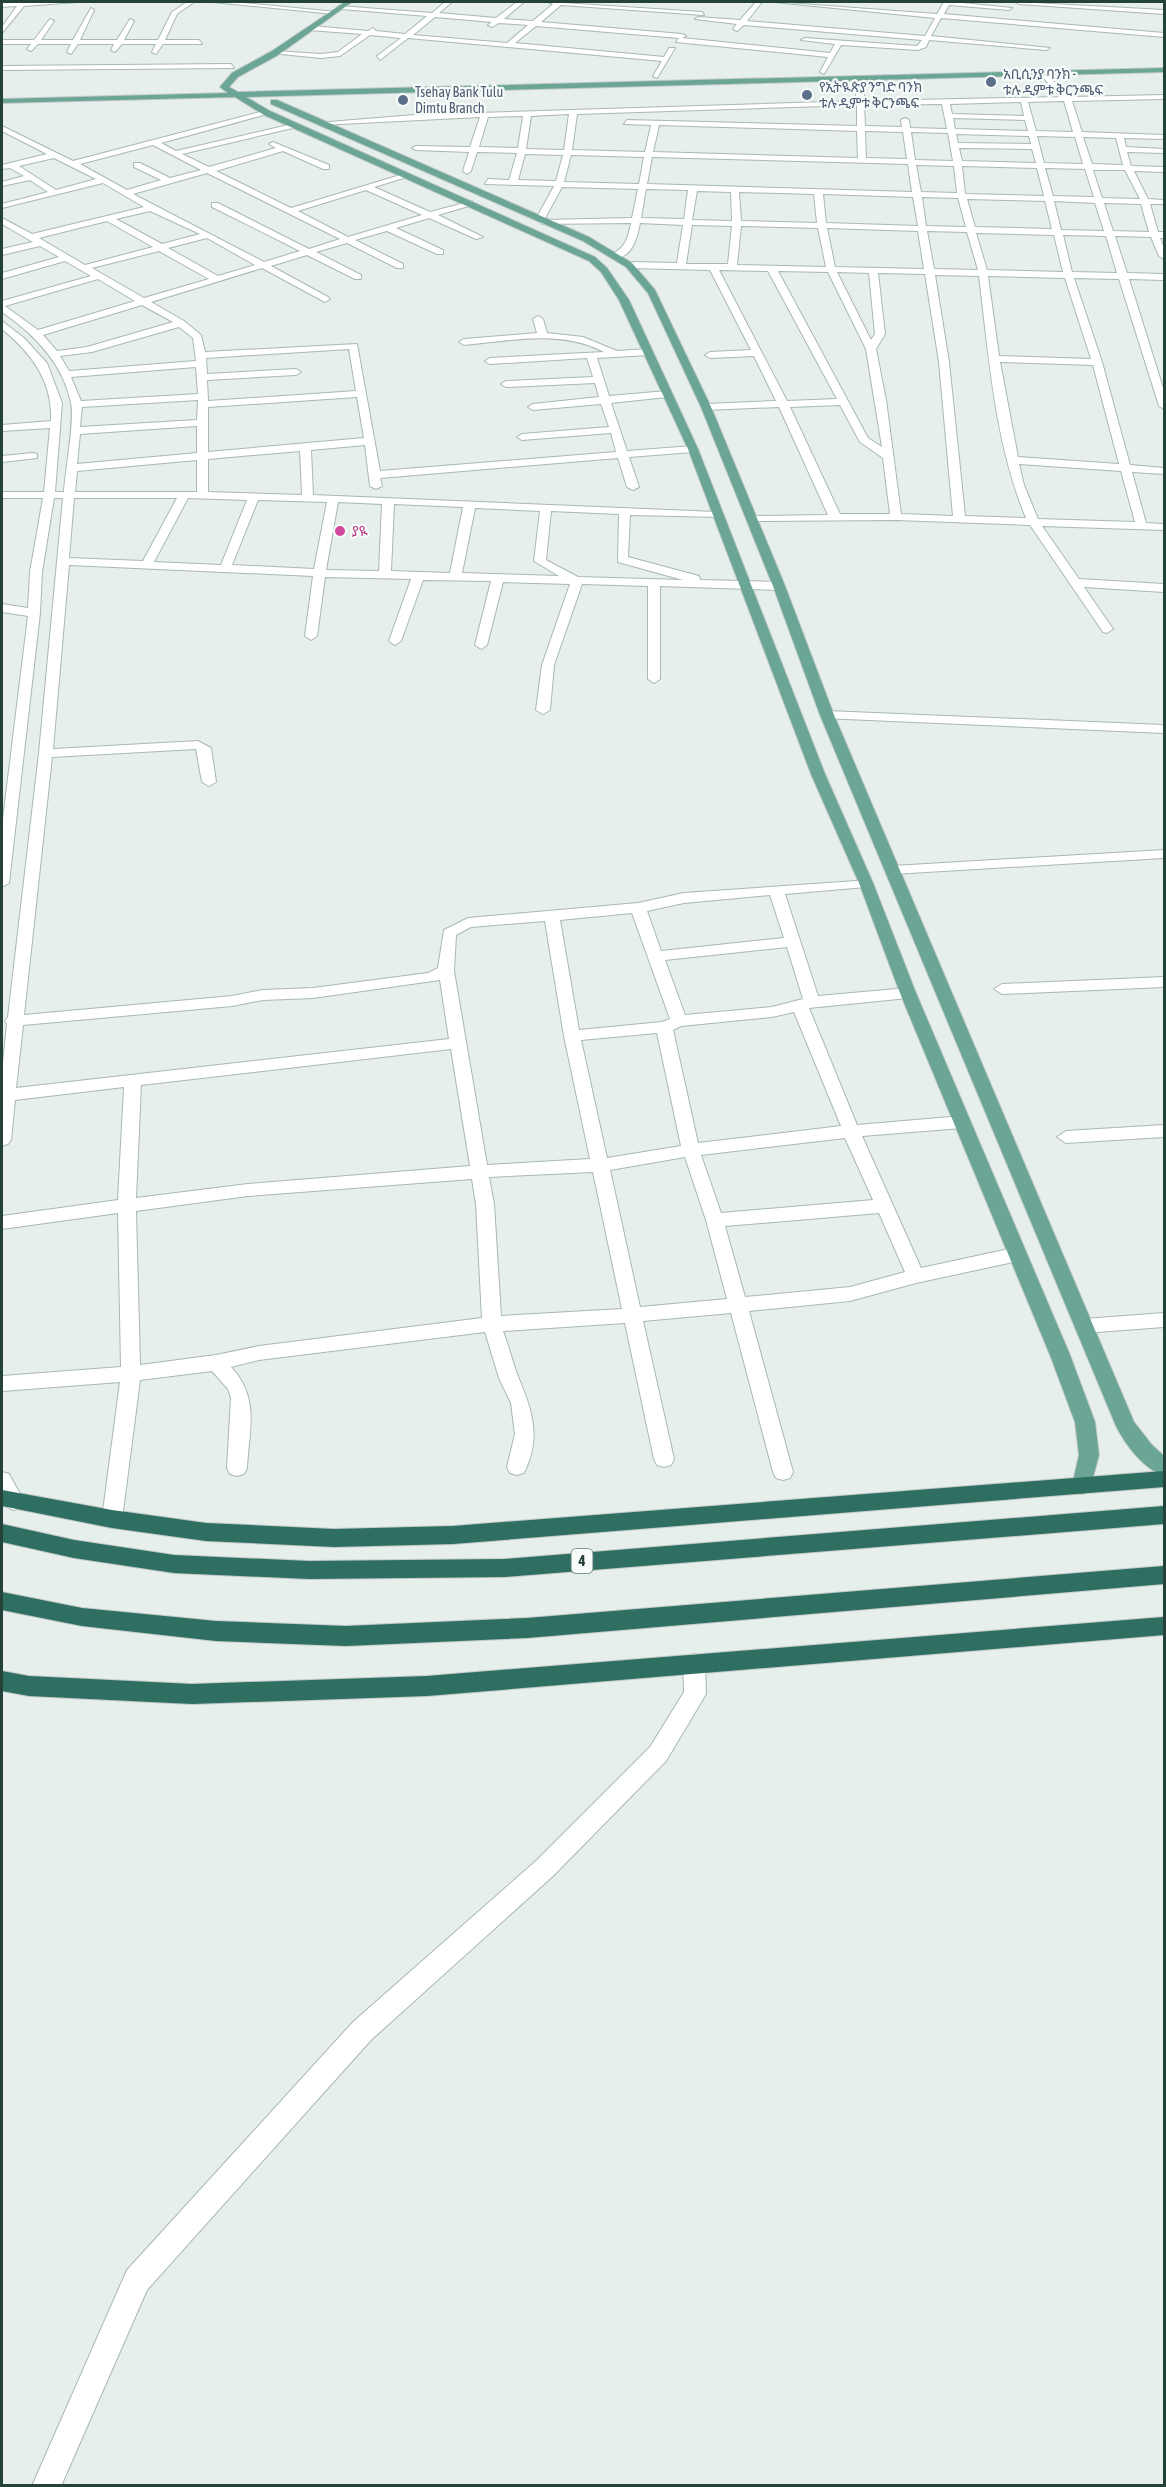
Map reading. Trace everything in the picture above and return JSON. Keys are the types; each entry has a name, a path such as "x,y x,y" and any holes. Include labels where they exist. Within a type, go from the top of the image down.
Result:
{"highway":[{"path":"8,1499 112,1519 206,1532 334,1538 453,1535 1164,1479"},
{"name":"4","path":"2,1533 74,1549 174,1564 309,1570 505,1568 1164,1515"},
{"path":"2,1601 82,1617 216,1631 346,1636 527,1628 1164,1575"},
{"path":"2,1681 29,1686 192,1694 427,1686 1164,1626"}],"main road":[{"path":"175,95 234,84 275,52 349,2"},
{"path":"2,101 657,76 824,72 1045,61 1164,64"},
{"path":"2,93 203,88 234,84 255,92 292,93 852,78 1045,61 1164,70"},
{"path":"234,84 255,92 294,125 592,259 604,270 624,300 693,449 716,515 818,774 866,883 908,993 1060,1354 1085,1422 1089,1455 1082,1486"},
{"path":"272,108 292,93"},
{"path":"272,108 321,123 586,239 629,265 652,292 706,406 753,519 827,715 1126,1425 1145,1451 1164,1467"}],"street":[{"path":"2,5 74,2"},
{"path":"148,67 174,13 191,2"},
{"path":"216,2 334,12"},
{"path":"275,52 326,56 340,54 411,2"},
{"path":"380,58 404,36 449,2"},
{"path":"473,42 521,2"},
{"path":"550,2 595,3 743,22 849,31 940,15 1009,22 1110,5 1164,12"},
{"path":"509,45 560,2"},
{"path":"639,32 669,2"},
{"path":"724,44 759,2"},
{"path":"777,2 867,9 928,37 1000,36 1045,61 1067,103 1164,406"},
{"path":"824,72 839,43 872,2"},
{"path":"792,38 918,48 928,37 946,2 1009,8"},
{"path":"1019,2 1060,12 1100,29 1141,26 1164,35"},
{"path":"1141,26 1149,2"},
{"path":"2,31 23,3"},
{"path":"572,27 595,3"},
{"path":"793,11 799,3"},
{"path":"1100,29 1110,5"},
{"path":"342,7 682,36 724,44 765,42 831,55"},
{"path":"692,26 709,8"},
{"path":"62,68 77,43 91,10"},
{"path":"1045,61 1060,12"},
{"path":"765,42 786,18"},
{"path":"20,68 50,21"},
{"path":"106,67 130,21"},
{"path":"1000,36 1009,22"},
{"path":"420,25 430,26"},
{"path":"312,28 666,59"},
{"path":"657,76 682,36"},
{"path":"2,42 160,43 199,47 205,66"},
{"path":"2,68 231,66"},
{"path":"852,78 859,86 862,161"},
{"path":"321,123 442,117 573,117 860,103 1024,104 1164,97"},
{"path":"946,102 953,132 961,194 983,273 993,359 1018,485 1034,521 1107,629"},
{"path":"1067,103 1143,107"},
{"path":"904,104 915,194 944,362 959,518"},
{"path":"1024,104 1056,233 1097,362 1127,468 1140,525"},
{"path":"72,164 272,108"},
{"path":"513,182 522,151 527,116"},
{"path":"949,116 1027,118"},
{"path":"439,127 442,117"},
{"path":"467,171 476,149 484,117"},
{"path":"573,117 596,121"},
{"path":"573,117 568,151 559,184 554,201 543,221 637,221 1164,235"},
{"path":"620,122 1164,137"},
{"path":"615,256 629,246 637,221 655,123"},
{"path":"176,153 294,125"},
{"path":"2,128 104,180 151,208 208,235 325,299"},
{"path":"255,135 326,167"},
{"path":"1119,136 1128,168 1145,201 1154,235 1164,256"},
{"path":"431,148 435,138"},
{"path":"152,142 400,266"},
{"path":"955,145 1036,147"},
{"path":"416,148 1164,169"},
{"path":"126,193 283,149"},
{"path":"1123,149 1164,151"},
{"path":"2,167 54,155"},
{"path":"12,165 56,193"},
{"path":"137,165 169,181"},
{"path":"290,211 404,175"},
{"path":"2,184 31,177"},
{"path":"2,206 104,180"},
{"path":"488,182 961,194 1164,202"},
{"path":"367,187 479,237"},
{"path":"681,265 685,223 693,188"},
{"path":"732,266 737,224 735,189"},
{"path":"818,191 822,227 831,268 871,349 881,400 896,517"},
{"path":"39,333 261,264 469,203"},
{"path":"215,205 358,277"},
{"path":"28,238 151,208"},
{"path":"108,218 158,248 216,278"},
{"path":"4,225 181,323 198,337 203,400 201,457 203,496"},
{"path":"387,227 440,252"},
{"path":"83,268 208,235"},
{"path":"2,252 38,244"},
{"path":"2,276 65,258"},
{"path":"629,265 1164,277"},
{"path":"712,266 783,404 835,517"},
{"path":"771,267 864,440 887,456"},
{"path":"871,349 880,334 873,270"},
{"path":"2,306 96,277"},
{"path":"2,306 39,333 66,374 77,404 46,753 13,1021 2,1140"},
{"path":"538,319 543,337"},
{"path":"54,354 88,350 181,323"},
{"path":"2,324 16,341 43,365 57,404 49,494 36,572 34,613 2,883"},
{"path":"464,342 543,337 582,339 603,346 615,354"},
{"path":"66,374 353,346 375,475 383,500 385,573"},
{"path":"294,350 298,384"},
{"path":"490,361 648,352"},
{"path":"710,355 755,353"},
{"path":"591,355 633,487"},
{"path":"993,359 1097,362"},
{"path":"200,377 298,384 361,394"},
{"path":"506,384 599,380"},
{"path":"77,404 203,400 298,384"},
{"path":"533,407 667,394"},
{"path":"706,406 844,402"},
{"path":"75,431 202,423"},
{"path":"2,428 56,424"},
{"path":"522,437 614,430"},
{"path":"73,468 370,441"},
{"path":"305,448 308,499"},
{"path":"375,475 693,449"},
{"path":"2,459 33,456"},
{"path":"1012,460 1164,471"},
{"path":"2,495 184,495 383,500 716,515"},
{"path":"146,566 184,495"},
{"path":"225,569 253,498"},
{"path":"311,636 318,573 333,499"},
{"path":"456,575 470,503"},
{"path":"546,506 540,561 577,581"},
{"path":"625,510 622,559 633,564 685,574 705,585"},
{"path":"753,519 959,518 1164,527"},
{"path":"63,561 318,573 456,575 744,587 779,586"},
{"path":"395,640 419,574"},
{"path":"482,645 498,577"},
{"path":"543,710 548,665 577,581"},
{"path":"1078,583 1164,588"},
{"path":"654,584 654,679"},
{"path":"2,608 34,613"},
{"path":"827,715 1164,729"},
{"path":"46,753 198,745 204,748 209,782"},
{"path":"893,870 1164,854"},
{"path":"517,1467 525,1434 521,1403 509,1378 492,1324 480,1172 446,971 449,933 468,923 638,908 684,898 866,883"},
{"path":"776,890 793,942 806,1004 851,1131 916,1276"},
{"path":"638,908 656,956 672,1024 691,1150 715,1220 783,1473"},
{"path":"552,916 572,1036 602,1165 664,1460"},
{"path":"656,956 793,942"},
{"path":"13,1021 313,993 431,978 446,971"},
{"path":"1002,989 1164,982"},
{"path":"572,1036 772,1012 806,1004 908,993"},
{"path":"5,1095 458,1043"},
{"path":"112,1519 131,1374 127,1204 133,1080"},
{"path":"2,1222 248,1190 602,1165 691,1150 851,1131 962,1122"},
{"path":"1066,1137 1164,1131"},
{"path":"715,1220 884,1206"},
{"path":"2,1384 131,1374 216,1363 259,1353 492,1324 633,1315 738,1303 850,1294 916,1276 1018,1254"},
{"path":"1084,1326 1164,1320"},
{"path":"216,1363 236,1385 241,1398 237,1468"},
{"path":"2,1480 8,1499"},
{"path":"46,2486 136,2280 362,2031 545,1868 658,1754 694,1694 694,1664"}],"place":[{"name":"አቢሲንያ ባንክ - ቱሉ ዲምቱ ቅርንጫፍ","path":"991,82"},
{"name":"የኢትዪጵያ ንግድ ባንክ ቱሉ ዲምቱ ቅርንጫፍ","path":"807,95"},
{"name":"Tsehay Bank Tulu Dimtu Branch","path":"403,100"},
{"name":"ያዪ","path":"340,531"}]}
